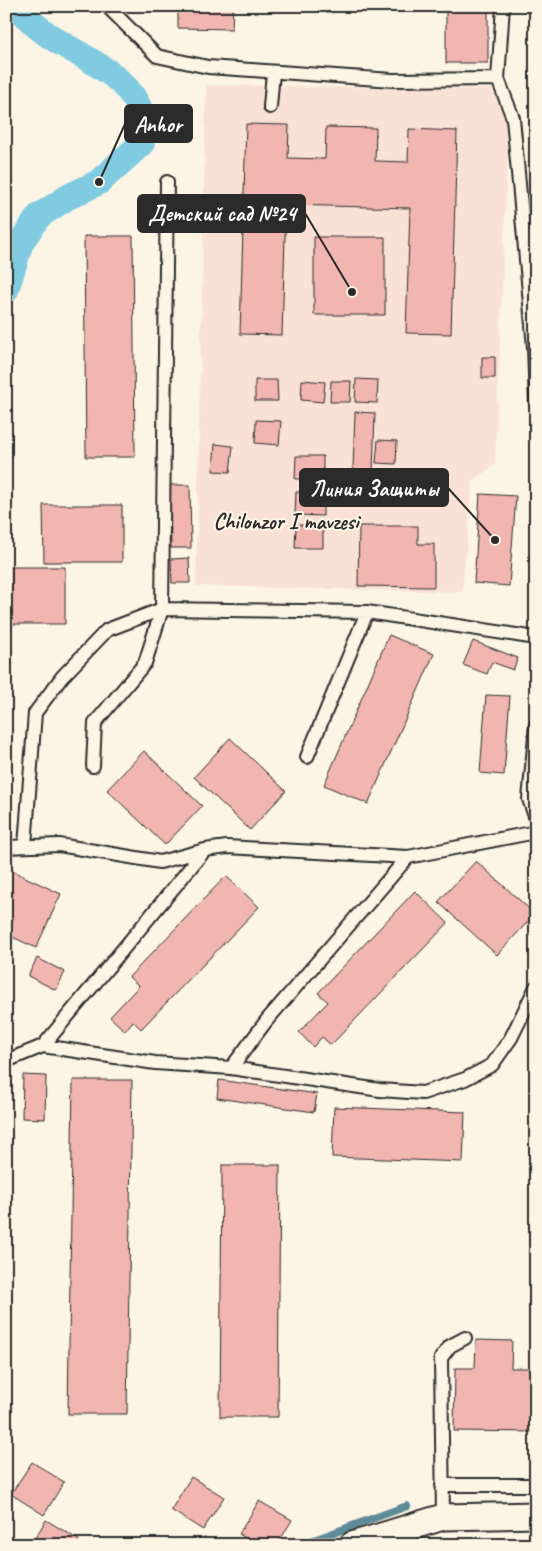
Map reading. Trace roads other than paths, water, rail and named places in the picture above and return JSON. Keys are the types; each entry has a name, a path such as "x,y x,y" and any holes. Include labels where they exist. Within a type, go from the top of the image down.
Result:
{"street":[{"path":"352,1545 443,1517 536,1515"}],"lane":[{"path":"107,6 157,56 208,67 392,80 498,79"},
{"path":"504,6 498,79 513,118 530,250 536,401"},
{"path":"270,107 273,72"},
{"path":"93,766 95,722 145,663 162,610 168,182"},
{"path":"25,846 35,713 62,677 107,630 162,610 367,612 536,638"},
{"path":"307,757 367,612"},
{"path":"536,725 529,799 536,819"},
{"path":"6,847 60,845 160,862 205,850 227,847 408,856 536,832"},
{"path":"6,1061 43,1046 205,850"},
{"path":"231,1068 267,1020 408,856"},
{"path":"43,1046 155,1063 231,1068 380,1090 423,1093 465,1079 492,1065 511,1038 536,987"},
{"path":"443,1517 441,1358 450,1346 465,1338"},
{"path":"442,1485 536,1485"}],"waterway":[{"path":"6,290 21,242 39,216 68,197 99,182 142,143 140,110 127,89 113,76 46,33 31,21 18,6"},
{"path":"314,1545 314,1540 407,1506"}],"place":[{"name":"Anhor","path":"99,182"},
{"name":"Детский сад №24","path":"352,292"},
{"name":"Линия Защиты","path":"495,540"}],"district":[{"name":"Chilonzor I mavzesi","path":"286,521"}]}
